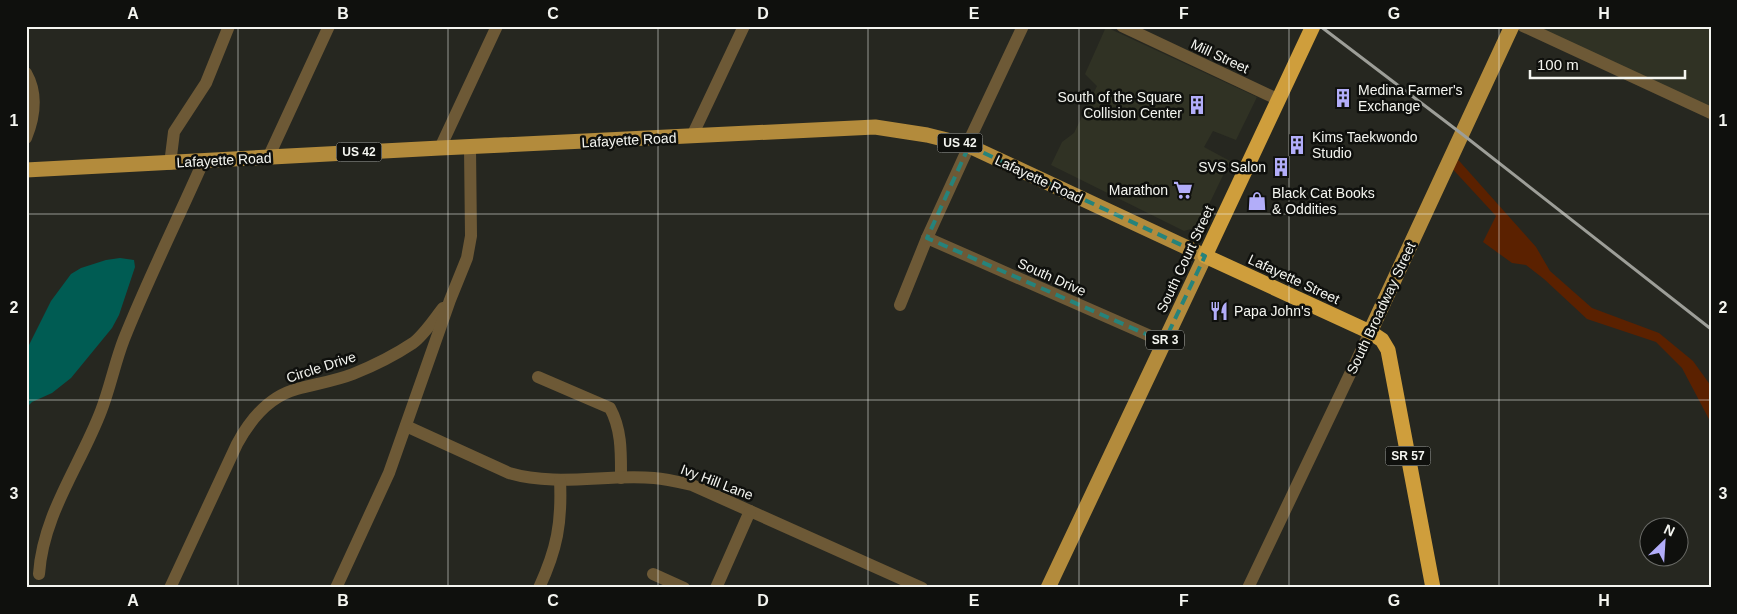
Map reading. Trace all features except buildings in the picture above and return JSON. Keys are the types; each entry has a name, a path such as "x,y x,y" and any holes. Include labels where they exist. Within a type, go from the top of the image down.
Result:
{"highway":[{"name":"South Court Street","path":"1205,256 1313,26"},
{"name":"Lafayette Street","path":"1205,256 1370,332"},
{"name":"SR 57","path":"1370,332 1382,340 1388,350 1433,588"}],"main road":[{"name":"South Broadway Street","path":"1370,332 1512,26"},
{"name":"Lafayette Road","path":"26,170 875,127 911,132 968,146 1205,256"},
{"name":"South Court Street","path":"1048,588 1205,256"}],"street":[{"path":"170,164 174,132 206,83 229,26"},
{"path":"268,158 329,26"},
{"path":"440,148 497,26"},
{"path":"692,136 744,26"},
{"path":"900,305 968,146 1023,26"},
{"name":"Mill Street","path":"1122,26 1278,100"},
{"path":"1524,26 1711,113"},
{"path":"26,73 33,91 34,105 33,118 26,138"},
{"name":"Circle Drive","path":"336,588 389,474 450,300 468,258 470,236 470,148"},
{"path":"39,574 41,553 55,508 101,411 123,342 143,293 203,162"},
{"name":"South Drive","path":"928,238 1164,342"},
{"name":"Circle Drive","path":"170,588 237,444 255,417 273,401 295,389 352,375 415,342 450,300"},
{"name":"South Broadway Street","path":"1248,588 1370,332"},
{"path":"538,377 610,408 617,419 621,446 621,478"},
{"name":"Ivy Hill Lane","path":"406,426 523,477 560,480 652,478 674,480 692,485 922,588"},
{"path":"539,588 550,566 559,532 560,480"},
{"path":"716,588 750,511"},
{"path":"653,574 684,588"}],"highlighted area":[{"path":"969,146 1205,256 1164,342 927,238"}],"shaded area":[{"path":"1524,26 1711,26 1711,113"},
{"path":"1106,27 1257,97 1236,140 1213,131 1204,147 1230,161 1198,227 1184,231 1051,165 1062,142 1074,133 1097,86 1085,74"},
{"path":"1453,154 1536,247 1550,271 1592,308 1659,333 1693,361 1711,386 1711,423 1682,368 1656,342 1587,319 1526,265 1512,263 1483,242 1496,216 1448,164"}],"water":[{"path":"120,258 134,260 135,267 119,315 112,328 71,378 52,393 32,402 26,408 26,351 51,301 71,274 81,268 106,260"}],"railway":[{"path":"1320,26 1462,134 1711,329"}],"place":[{"name":"Medina Farmer's Exchange","path":"1343,98"},
{"name":"South of the Square Collision Center","path":"1197,105"},
{"name":"Kims Taekwondo Studio","path":"1297,145"},
{"name":"SVS Salon","path":"1281,167"},
{"name":"Marathon","path":"1183,190"},
{"name":"Black Cat Books & Oddities","path":"1257,201"},
{"name":"Papa John's","path":"1219,311"}]}
